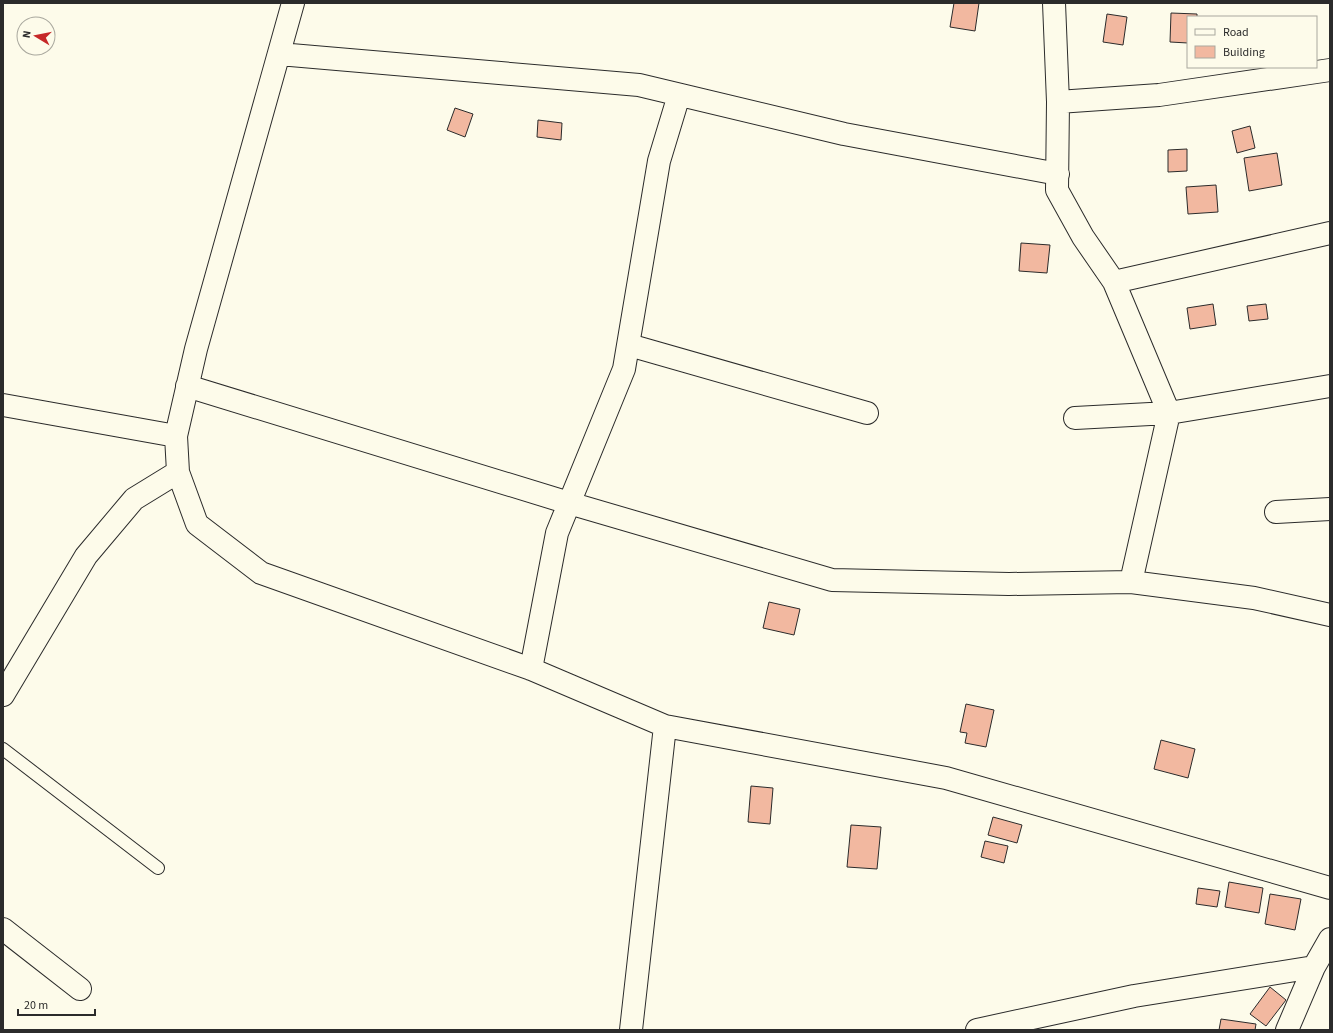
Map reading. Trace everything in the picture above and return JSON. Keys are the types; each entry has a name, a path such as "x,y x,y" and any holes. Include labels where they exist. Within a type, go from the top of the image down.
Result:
{"street":[{"path":"293,3 196,349 176,436 178,472 197,524 261,573 531,669 665,726 946,778 1330,888"},
{"path":"1054,3 1058,102 1058,190 1083,237 1114,282 1169,413 1131,582"},
{"path":"278,54 639,85 844,134 1058,174"},
{"path":"1058,102 1159,95 1330,70"},
{"path":"531,669 557,533 624,369 659,161 679,95"},
{"path":"1114,282 1330,233"},
{"path":"629,345 867,413"},
{"path":"188,386 569,503 832,580 1009,584 1131,582 1254,598 1330,615"},
{"path":"1075,418 1169,413 1330,386"},
{"path":"3,405 176,436"},
{"path":"3,695 86,556 134,499 178,472"},
{"path":"1276,512 1330,509"},
{"path":"631,1030 665,726"},
{"path":"3,929 80,989"},
{"path":"1287,1030 1314,967 1330,939"},
{"path":"977,1030 1134,996 1314,967"}],"lane":[{"path":"3,749 158,868"}],"building":[{"path":"954,3 979,3 975,31 950,27"},
{"path":"1171,13 1197,14 1197,16 1187,16 1187,43 1170,42"},
{"path":"1107,14 1127,17 1123,45 1103,42"},
{"path":"455,108 473,114 465,137 447,130"},
{"path":"538,120 562,123 561,140 537,137"},
{"path":"1250,126 1255,148 1237,153 1232,131"},
{"path":"1187,149 1187,171 1168,172 1168,150"},
{"path":"1277,153 1282,185 1249,191 1244,158"},
{"path":"1216,185 1218,212 1188,214 1186,187"},
{"path":"1021,243 1050,245 1047,273 1019,271"},
{"path":"1213,304 1216,325 1190,329 1187,308"},
{"path":"1266,304 1268,319 1249,321 1247,306"},
{"path":"769,602 800,609 794,635 763,628"},
{"path":"966,704 994,710 986,747 965,743 967,733 960,732"},
{"path":"1161,740 1195,749 1188,778 1154,769"},
{"path":"751,786 773,788 770,824 748,822"},
{"path":"993,817 1022,825 1017,843 988,835"},
{"path":"851,825 881,827 877,869 847,867"},
{"path":"985,841 1008,846 1004,863 981,857"},
{"path":"1229,882 1263,888 1259,913 1225,907"},
{"path":"1198,888 1220,891 1217,907 1196,904"},
{"path":"1270,894 1301,899 1295,930 1265,924"},
{"path":"1270,987 1286,1000 1266,1026 1250,1014"},
{"path":"1221,1019 1256,1024 1255,1030 1219,1030"}]}
